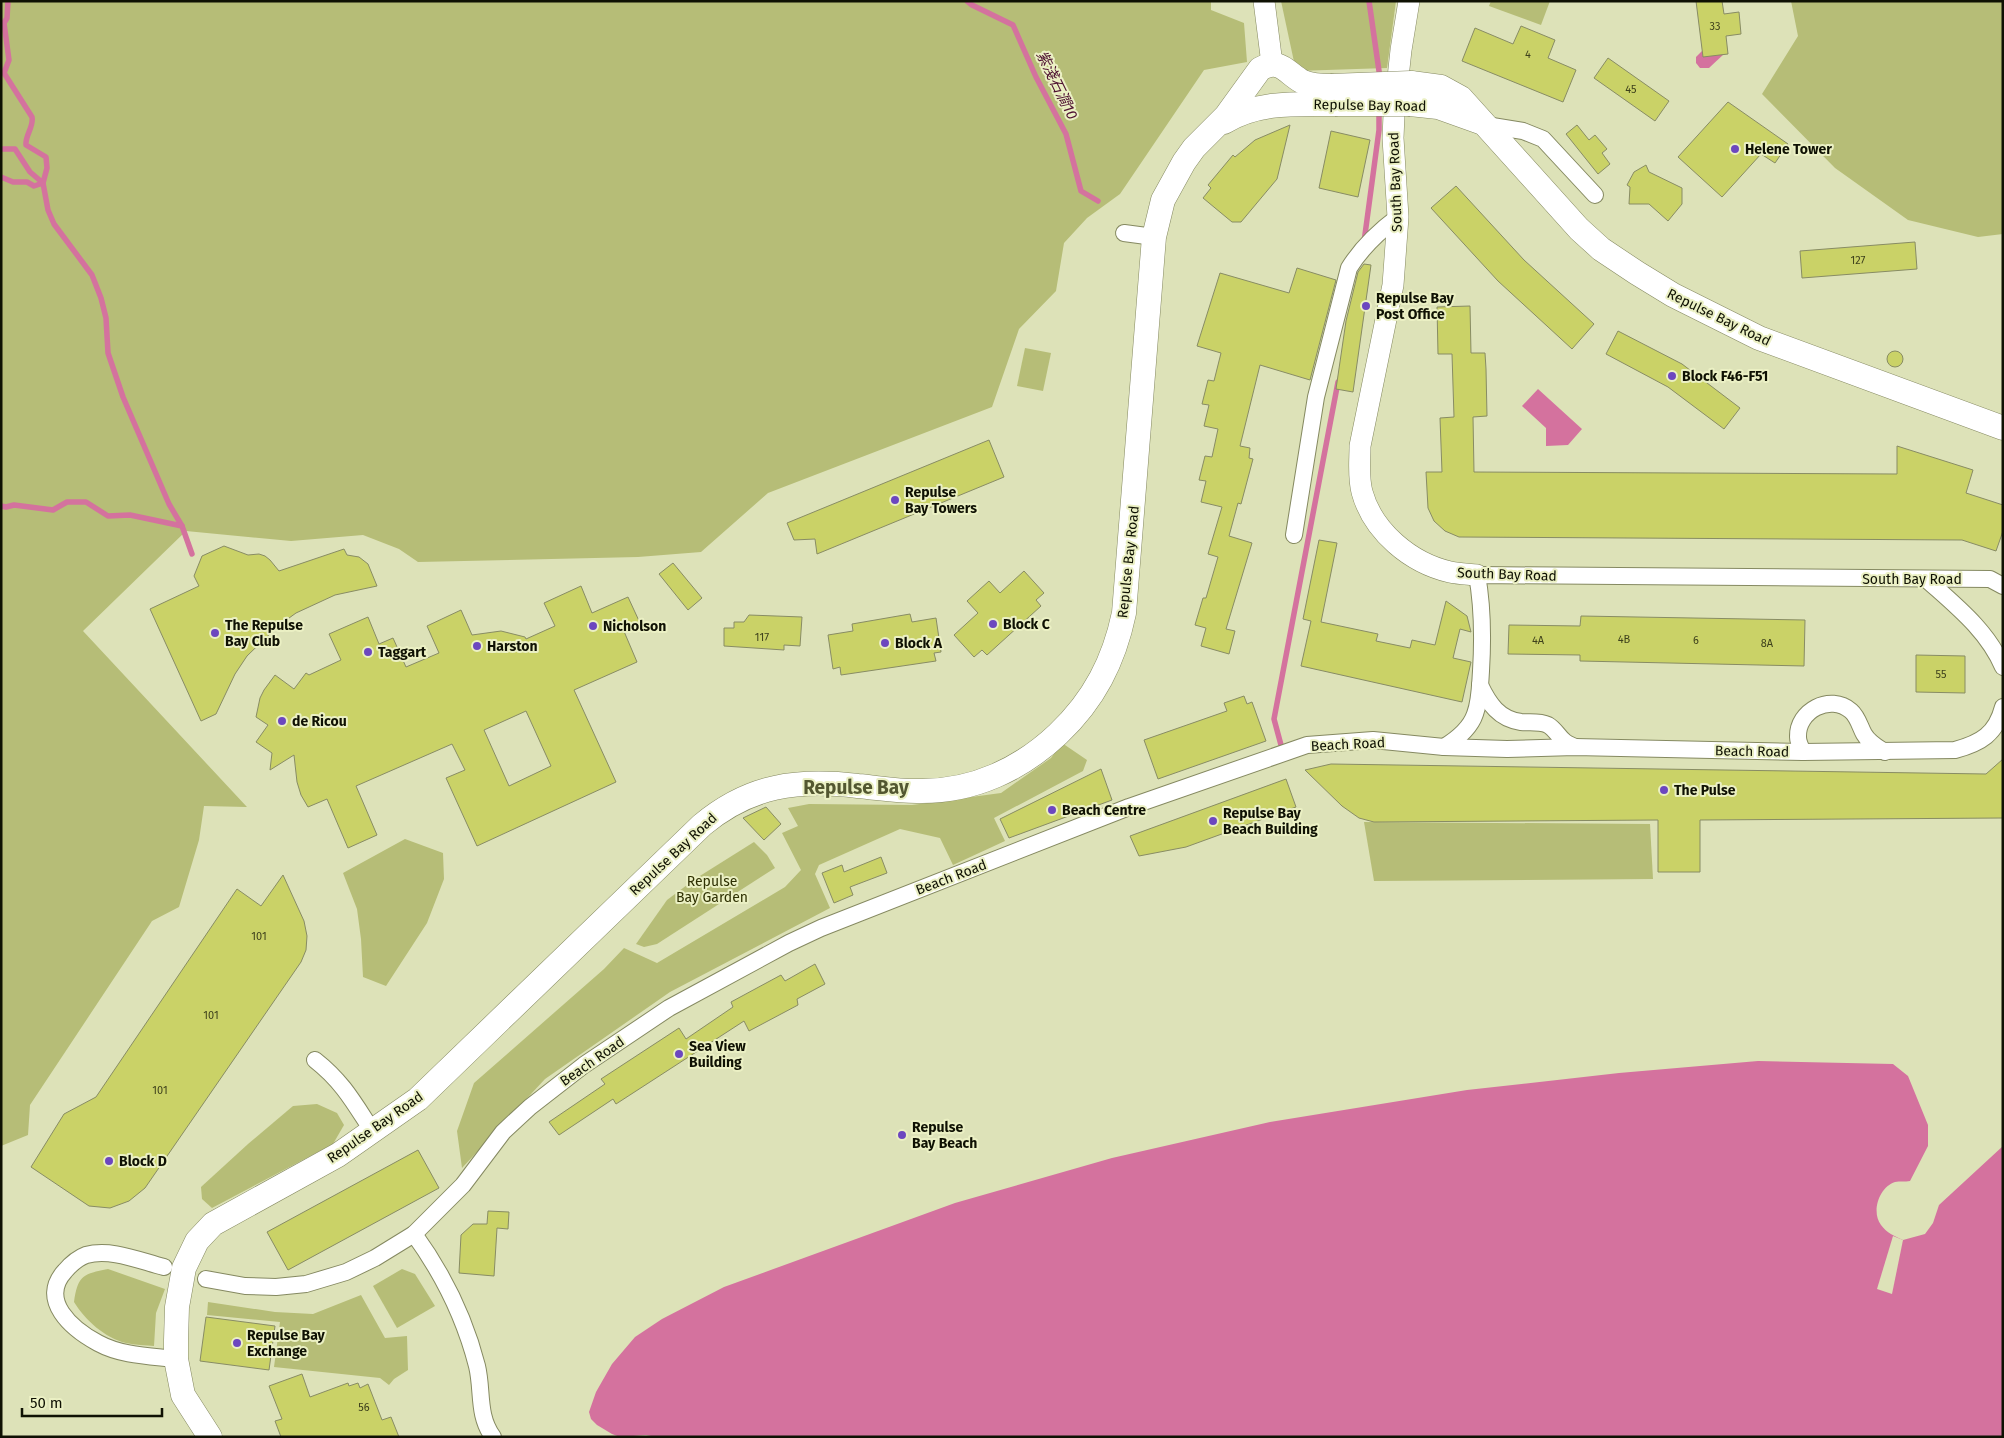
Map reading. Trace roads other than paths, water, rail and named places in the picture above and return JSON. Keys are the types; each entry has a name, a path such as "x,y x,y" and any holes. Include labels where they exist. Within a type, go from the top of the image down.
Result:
{"main road":[{"name":"Repulse Bay Road","path":"210,1437 183,1395 176,1359 176,1324 184,1268 197,1241 213,1224 314,1169 373,1132 418,1099 695,832 727,806 755,793 805,784 844,784 898,791 923,792 973,784 1000,774 1026,761 1060,732 1084,707 1108,667 1118,641 1124,614 1154,237 1158,215 1170,185 1194,148 1238,100 1272,70 1333,95"},
{"path":"1272,70 1292,78 1293,90 1291,96 1274,105 1262,103 1254,93 1253,80 1272,70"},
{"name":"Repulse Bay Road","path":"1212,130 1242,113 1274,105 1333,95 1410,94 1432,85 1454,92 1486,125 1579,230 1612,257 1658,286 1759,338 2003,428"}],"street":[{"path":"1264,1 1272,70"},
{"name":"South Bay Road","path":"1409,1 1401,50 1394,115 1391,222 1392,285 1360,446 1359,469 1362,493 1382,529 1398,547 1416,560 1433,567 1452,573 1477,575 1990,579 2003,586"},
{"path":"1486,125 1522,131 1543,139 1595,196"},
{"path":"1294,535 1316,397 1349,268 1359,253 1391,222"},
{"path":"1124,232 1154,237"},
{"path":"1444,747 1457,739 1469,725 1475,714 1480,685 1483,621 1477,575"},
{"path":"1926,579 1976,625 1995,650 2003,668"},
{"path":"1480,685 1486,699 1494,709 1505,717 1520,722 1546,725 1552,728 1565,742 1575,747"},
{"name":"Beach Road","path":"1803,752 1798,738 1800,723 1809,711 1822,704 1837,704 1850,711 1859,723 1864,735 1873,745 1884,752"},
{"name":"Beach Road","path":"206,1280 245,1286 276,1287 306,1284 346,1272 375,1258 414,1234 463,1185 503,1132 545,1095 584,1065 669,1008 808,934 1129,807 1306,745 1373,740 1444,747 1507,749 1575,747 1803,752 1955,750 1975,744 1989,733 2000,718 2003,706"},
{"path":"315,1060 344,1087 373,1132"},
{"path":"414,1234 439,1272 462,1322 477,1368 483,1419 493,1437"},
{"path":"164,1267 104,1253 85,1255 73,1262 63,1273 57,1283 54,1296 65,1317 98,1343 122,1353 176,1359"}],"waterway":[{"path":"1,149 15,149 30,172 43,183 47,168 46,157 26,145 32,117 4,73 9,60 4,23 7,18 8,1"},
{"name":"紫淺石澗10","path":"967,1 1013,25 1036,77 1066,134 1081,191 1098,201"},
{"path":"1369,1 1380,78"},
{"path":"1364,242 1379,130 1379,110"},
{"path":"1,177 13,182 27,182 34,186 43,183 48,210 54,224 92,275 106,318 108,353 123,397 169,504 182,526 192,554"},
{"path":"1281,745 1274,719 1338,382"},
{"path":"1,506 14,505 53,510 67,502 86,502 108,516 130,515 182,526"}],"place":[{"name":"Helene Tower","path":"1735,149"},
{"name":"Repulse Bay Post Office","path":"1366,306"},
{"name":"Block F46-F51","path":"1672,376"},
{"name":"Repulse Bay Towers","path":"895,500"},
{"name":"Block C","path":"993,624"},
{"name":"Nicholson","path":"593,626"},
{"name":"The Repulse Bay Club","path":"215,633"},
{"name":"Block A","path":"885,643"},
{"name":"Harston","path":"477,646"},
{"name":"Taggart","path":"368,652"},
{"name":"de Ricou","path":"282,721"},
{"name":"The Pulse","path":"1664,790"},
{"name":"Beach Centre","path":"1052,810"},
{"name":"Repulse Bay Beach Building","path":"1213,821"},
{"name":"Sea View Building","path":"679,1054"},
{"name":"Repulse Bay Beach","path":"902,1135"},
{"name":"Block D","path":"109,1161"},
{"name":"Repulse Bay Exchange","path":"237,1343"}],"district":[{"name":"Repulse Bay","path":"856,787"}],"park label":[{"name":"Repulse Bay Garden","path":"712,890"}]}
